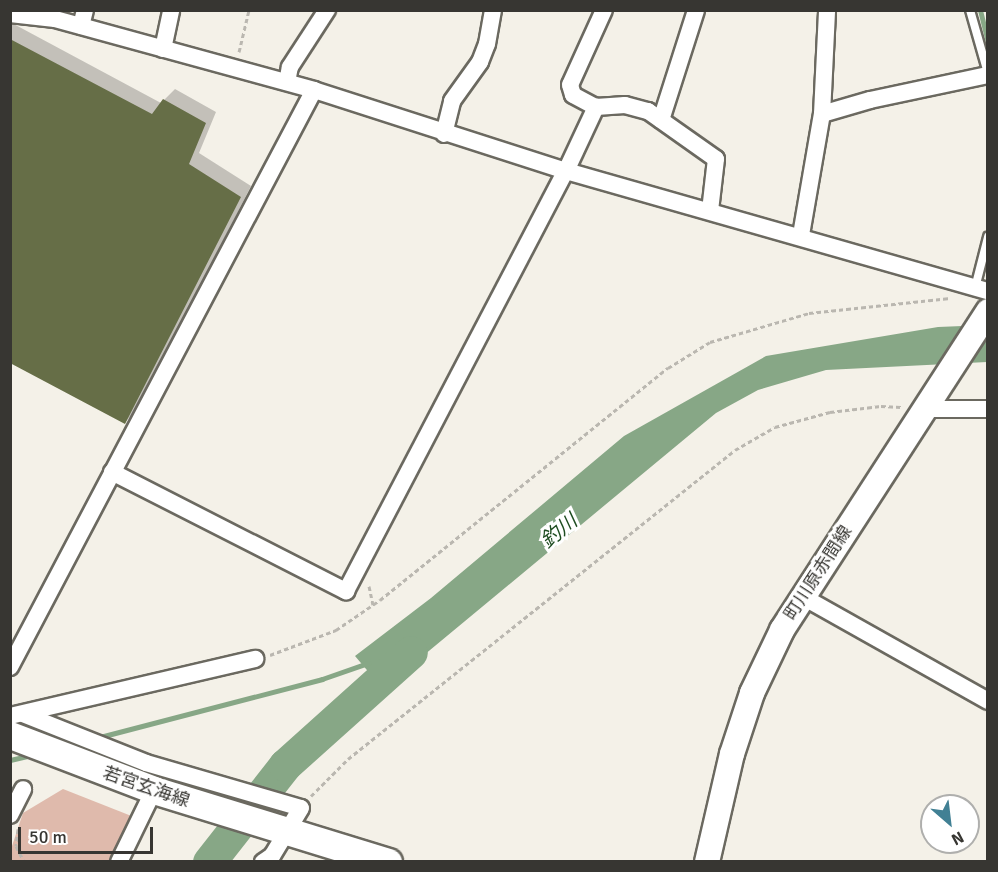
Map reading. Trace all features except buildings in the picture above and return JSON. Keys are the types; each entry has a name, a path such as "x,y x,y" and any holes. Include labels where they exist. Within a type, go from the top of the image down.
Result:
{"main road":[{"name":"町川原赤間線","path":"707,861 732,754 752,693 803,597 987,311"},
{"name":"若宮玄海線","path":"15,722 99,771 154,790 201,792 288,822 388,861"}],"street":[{"path":"163,49 171,10"},
{"path":"287,82 290,67 327,10"},
{"path":"444,134 452,101 480,62 487,44 493,10"},
{"path":"604,10 570,85 573,95 596,107 625,105 648,111 716,159 711,211"},
{"path":"661,120 696,10"},
{"path":"801,235 822,114 827,10"},
{"path":"10,14 83,18 163,49 314,90 444,134 566,171 801,235 981,289"},
{"path":"822,114 870,99 987,74"},
{"path":"10,667 314,90"},
{"path":"112,472 346,591 566,171 596,107"},
{"path":"924,409 987,409"},
{"path":"803,597 987,701"},
{"path":"15,722 255,659"},
{"path":"15,722 134,758 201,792"},
{"path":"10,815 23,789"},
{"path":"118,861 154,790"},
{"path":"262,861 272,856 288,822"}],"lane":[{"path":"970,10 987,74"},
{"path":"981,289 987,237"}],"path":[{"path":"235,68 249,10"},
{"path":"255,659 298,647 336,630 380,600 668,368 710,342 808,313 956,298"},
{"path":"288,822 348,759 735,450 775,427 830,412 880,406 924,409"},
{"path":"54,861 63,861"}],"shaded area":[{"path":"63,789 134,817 109,861 11,862 11,849 23,813"}],"water":[{"path":"987,325 987,362 826,370 758,390 716,413 383,689 355,656 431,598 624,436 766,356 938,327"}],"waterway":[{"path":"980,10 988,41"},
{"name":"釣川","path":"209,862 285,765 411,652"},
{"path":"96,738 322,679 368,663"},
{"path":"10,760 32,755"}]}
